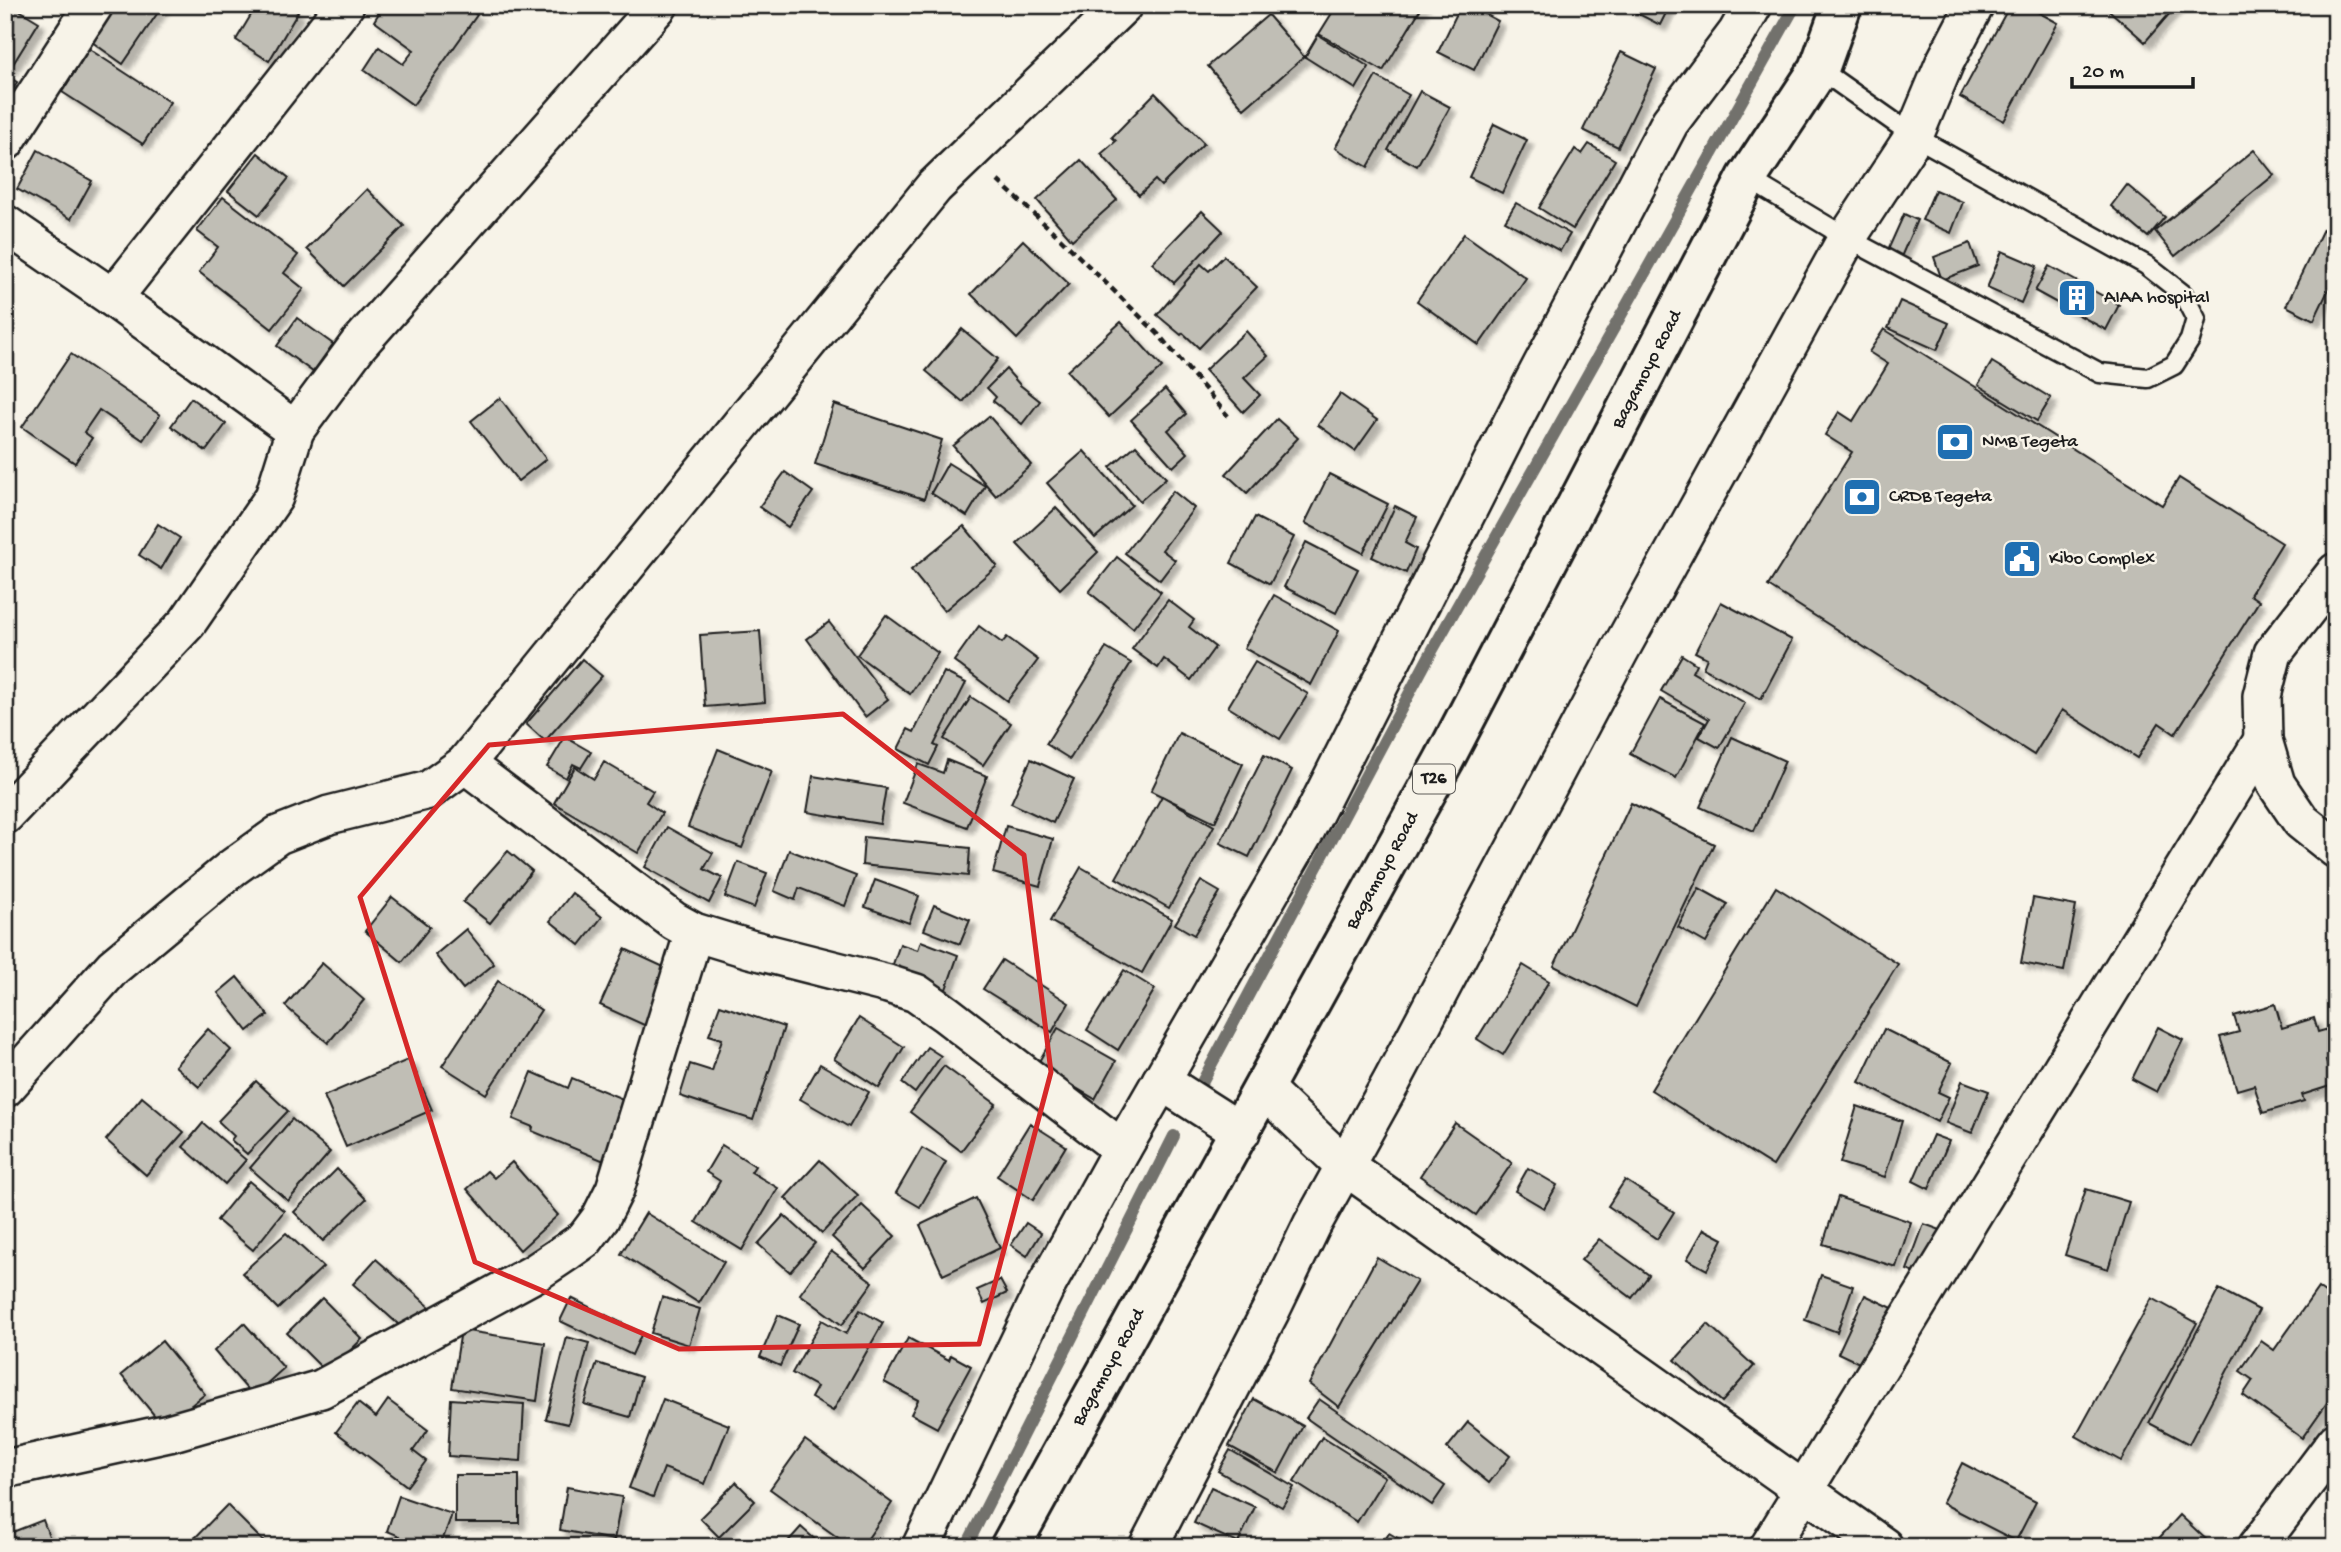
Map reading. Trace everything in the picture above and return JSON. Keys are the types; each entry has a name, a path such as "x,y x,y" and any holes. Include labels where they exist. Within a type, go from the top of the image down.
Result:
{"highway":[{"name":"Bagamoyo Road","path":"1010,1547 1444,760 1747,178 1819,69 1841,6"}],"street":[{"path":"5,142 94,5"},
{"path":"113,298 345,5"},
{"path":"5,814 187,623 274,497 295,430 358,345 659,5"},
{"path":"5,1088 113,967 232,868 278,835 328,815 429,790 465,764 934,187 1124,5"},
{"path":"921,1547 1045,1288 1306,830 1512,424 1670,122 1737,33 1754,5"},
{"path":"1148,1547 1312,1225 1509,863 1619,652 1847,238 1914,136 1945,62 1975,5"},
{"path":"5,224 113,298 295,430"},
{"path":"2336,572 2273,653 2262,696 2263,740 2276,784 2301,821 2336,849"},
{"path":"1769,1547 2263,740"},
{"path":"465,764 650,905 694,932 916,993 1122,1149"},
{"path":"5,1469 169,1433 321,1389 535,1273 585,1240 600,1219 615,1189 694,932"},
{"path":"1161,1081 1241,1132"},
{"path":"1264,1089 1345,1166 1884,1547"},
{"path":"2258,1547 2336,1443"}],"lane":[{"path":"1747,178 1847,238 2100,373 2148,378 2174,365 2190,340 2196,319 2183,294 2146,265 1914,136 1819,69"}],"path":[{"path":"968,154 1158,334 1227,416"}],"highlighted area":[{"path":"843,714 1024,855 1051,1072 979,1344 679,1349 475,1262 360,897 489,745"}],"building":[{"path":"6,5 11,5 39,22 10,69 5,67"},
{"path":"117,5 163,5 123,64 92,42"},
{"path":"257,5 287,5 298,12 269,61 236,40"},
{"path":"384,5 462,5 477,15 413,105 364,70 379,47 403,64 414,50 374,21"},
{"path":"1337,5 1423,5 1383,71 1319,34"},
{"path":"1461,5 1468,5 1498,21 1474,70 1438,52"},
{"path":"1621,5 1670,5 1660,25"},
{"path":"2010,5 2025,5 2058,23 2004,121 1960,97"},
{"path":"2103,5 2177,5 2145,42"},
{"path":"1268,15 1304,57 1244,109 1208,66"},
{"path":"1318,35 1369,67 1356,89 1305,57"},
{"path":"89,49 170,102 143,144 62,92"},
{"path":"1621,52 1656,69 1618,147 1583,130"},
{"path":"5,75 17,82 5,103"},
{"path":"1376,76 1409,95 1368,167 1335,148"},
{"path":"1420,91 1450,107 1417,166 1388,150"},
{"path":"1155,93 1204,143 1161,186 1155,180 1139,195 1101,154 1116,141 1112,137"},
{"path":"1494,124 1527,140 1502,193 1469,177"},
{"path":"1589,144 1615,160 1573,229 1539,208 1575,149 1582,154"},
{"path":"38,150 92,181 71,219 17,189"},
{"path":"2254,150 2274,175 2175,256 2155,231"},
{"path":"258,153 289,178 259,215 228,191"},
{"path":"1081,160 1117,200 1072,240 1037,200"},
{"path":"2127,185 2165,217 2148,237 2111,206"},
{"path":"367,189 404,226 344,286 307,249"},
{"path":"1935,190 1963,202 1951,233 1922,220"},
{"path":"223,197 298,255 284,273 304,289 272,329 199,272 218,247 197,231"},
{"path":"1516,203 1570,234 1560,251 1505,221"},
{"path":"1202,211 1223,231 1174,283 1152,263"},
{"path":"1904,214 1917,220 1901,257 1887,252"},
{"path":"2323,229 2336,236 2336,274 2314,320 2286,306"},
{"path":"1464,234 1526,278 1479,345 1417,301"},
{"path":"1023,240 1069,284 1017,339 971,294"},
{"path":"1970,243 1978,266 1942,280 1934,257"},
{"path":"2002,251 2037,266 2021,303 1987,288"},
{"path":"1224,256 1257,287 1199,348 1157,315 1201,264 1209,271"},
{"name":"AIAA hospital","path":"2049,266 2119,305 2106,330 2035,291"},
{"path":"1900,301 1949,323 1937,350 1888,328"},
{"path":"297,318 333,344 313,372 277,346"},
{"path":"1121,322 1162,367 1109,417 1067,371"},
{"path":"962,329 998,359 963,402 926,371"},
{"path":"1884,329 2162,505 2179,478 2282,543 2250,595 2259,601 2175,734 2159,723 2137,758 2062,710 2034,755 1768,586 1852,452 1825,435 1839,412 1853,421 1888,364 1869,352"},
{"path":"1246,331 1268,356 1244,378 1260,395 1243,412 1205,370"},
{"path":"71,354 160,415 143,440 99,410 84,432 92,438 75,463 22,427"},
{"path":"1992,362 2051,398 2037,421 1978,385"},
{"path":"1006,369 1040,401 1022,424 993,401 996,397 987,388"},
{"path":"1165,389 1186,414 1168,430 1188,453 1173,467 1131,420"},
{"path":"1340,394 1377,420 1355,451 1318,425"},
{"path":"191,398 226,424 206,451 171,426"},
{"path":"500,398 546,459 518,481 471,421"},
{"path":"834,404 942,440 924,499 815,464"},
{"path":"989,416 1031,465 996,496 953,446"},
{"path":"1277,419 1298,438 1247,493 1226,474"},
{"path":"1136,445 1166,478 1140,501 1110,467"},
{"path":"1084,451 1132,505 1095,538 1047,483"},
{"path":"948,463 985,486 967,516 931,493"},
{"path":"785,472 813,492 788,527 759,507"},
{"path":"1329,474 1388,504 1363,553 1305,523"},
{"path":"1173,491 1194,508 1162,550 1175,560 1160,580 1125,553"},
{"path":"1395,506 1417,517 1405,543 1416,549 1406,573 1372,557"},
{"path":"1056,508 1098,552 1060,589 1017,544"},
{"path":"1255,517 1294,537 1270,584 1231,563"},
{"path":"158,524 180,538 161,569 139,555"},
{"path":"964,526 997,566 944,611 911,570"},
{"path":"1306,542 1358,569 1336,613 1284,587"},
{"path":"1117,557 1161,592 1133,628 1089,592"},
{"path":"1274,595 1339,631 1311,685 1244,648"},
{"path":"1168,600 1194,620 1189,627 1215,647 1191,680 1164,659 1158,668 1132,649"},
{"path":"1721,602 1792,640 1761,699 1703,668 1707,658 1695,652"},
{"path":"886,615 938,653 910,694 857,655"},
{"path":"829,622 888,699 865,717 807,639"},
{"path":"979,626 1002,643 1007,637 1038,660 1007,701 954,661"},
{"path":"760,631 765,702 705,707 700,635"},
{"path":"1106,648 1131,663 1070,759 1046,744"},
{"path":"1682,655 1696,664 1692,672 1745,703 1719,748 1699,737 1709,719 1661,691"},
{"path":"582,659 602,676 545,741 526,724"},
{"path":"1255,662 1308,694 1280,739 1228,707"},
{"path":"944,672 966,683 934,745 938,747 929,765 898,749 908,729 914,732"},
{"path":"971,697 1011,723 983,765 944,739"},
{"path":"1660,699 1705,723 1676,778 1630,754"},
{"path":"1179,733 1243,764 1215,822 1151,791"},
{"path":"565,737 591,752 581,768 573,764 566,778 547,767"},
{"path":"1732,737 1785,761 1754,831 1700,807"},
{"path":"718,749 772,771 742,848 688,827"},
{"path":"1264,755 1292,770 1249,857 1220,843"},
{"path":"1031,759 1074,779 1053,823 1011,803"},
{"path":"947,760 987,776 967,827 903,803 918,764 943,773"},
{"path":"604,762 653,791 646,802 662,813 638,853 554,803 575,767 594,779"},
{"path":"813,776 886,788 880,824 807,812"},
{"path":"1162,796 1214,826 1169,908 1116,878"},
{"path":"1631,803 1714,844 1636,1007 1554,966"},
{"path":"1006,826 1053,839 1040,886 993,873"},
{"path":"667,827 713,853 704,869 722,878 709,903 645,867"},
{"path":"864,837 970,848 968,876 862,865"},
{"path":"789,850 856,876 845,906 799,888 795,900 774,891"},
{"path":"508,851 532,871 490,923 463,902"},
{"path":"738,862 767,873 754,908 725,897"},
{"path":"1081,867 1172,919 1142,973 1050,921"},
{"path":"875,880 919,896 909,923 865,907"},
{"path":"1201,881 1220,892 1194,935 1175,924"},
{"path":"1776,887 1898,964 1773,1166 1651,1090"},
{"path":"1699,888 1728,904 1706,943 1678,927"},
{"path":"572,893 602,917 580,945 550,921"},
{"path":"392,897 430,927 402,962 365,931"},
{"path":"2033,898 2076,906 2064,971 2021,963"},
{"path":"934,905 970,920 960,944 924,930"},
{"path":"466,929 494,964 463,989 435,955"},
{"path":"921,941 958,955 945,992 890,973 900,944 918,950"},
{"path":"625,949 679,974 655,1030 600,1005"},
{"path":"1002,960 1069,1003 1052,1032 983,989"},
{"path":"322,963 364,1000 328,1043 285,1006"},
{"path":"1523,965 1549,981 1503,1055 1477,1039"},
{"path":"1124,970 1155,989 1118,1050 1087,1030"},
{"path":"237,977 268,1015 248,1031 218,993"},
{"path":"498,981 541,1010 486,1094 442,1066"},
{"path":"2275,1004 2282,1028 2314,1018 2318,1032 2335,1027 2336,1058 2326,1061 2333,1085 2302,1095 2304,1101 2263,1113 2254,1085 2237,1090 2220,1037 2239,1032 2234,1016"},
{"path":"720,1005 784,1027 753,1120 680,1096 690,1064 712,1071 722,1039 709,1035"},
{"path":"859,1018 904,1047 879,1088 834,1059"},
{"path":"2158,1027 2183,1040 2157,1092 2132,1079"},
{"path":"1058,1028 1116,1061 1095,1099 1037,1065"},
{"path":"208,1029 231,1050 199,1087 175,1066"},
{"path":"1884,1029 1952,1063 1938,1092 1949,1097 1937,1122 1859,1082"},
{"path":"927,1047 941,1056 915,1093 902,1083"},
{"path":"410,1059 432,1110 346,1147 324,1096"},
{"path":"820,1064 869,1092 849,1127 800,1099"},
{"path":"944,1066 996,1104 961,1151 910,1112"},
{"path":"532,1072 568,1088 572,1078 623,1099 619,1109 629,1114 609,1163 532,1131 533,1127 513,1119"},
{"path":"256,1081 288,1111 247,1154 231,1140 234,1136 218,1121"},
{"path":"1962,1081 1989,1091 1972,1133 1946,1123"},
{"path":"142,1097 184,1132 146,1175 106,1140"},
{"path":"1857,1106 1902,1121 1885,1177 1840,1163"},
{"path":"292,1119 330,1152 288,1201 250,1168"},
{"path":"203,1123 246,1160 225,1184 183,1147"},
{"path":"1030,1123 1066,1146 1033,1200 997,1176"},
{"path":"1455,1123 1512,1163 1476,1215 1420,1176"},
{"path":"1933,1135 1949,1141 1929,1189 1913,1181"},
{"path":"722,1145 755,1166 751,1172 778,1188 742,1250 696,1222 720,1181 706,1172"},
{"path":"922,1148 946,1162 920,1207 896,1193"},
{"path":"820,1160 858,1195 822,1233 785,1198"},
{"path":"512,1162 558,1215 520,1250 467,1189 487,1171 494,1178"},
{"path":"1528,1168 1557,1185 1544,1208 1515,1191"},
{"path":"337,1169 366,1199 323,1241 294,1212"},
{"path":"1625,1180 1674,1212 1657,1239 1608,1206"},
{"path":"249,1181 284,1211 253,1250 217,1220"},
{"path":"2086,1189 2129,1202 2108,1269 2065,1255"},
{"path":"1838,1197 1911,1222 1896,1267 1823,1244"},
{"path":"976,1198 1000,1248 943,1275 920,1225"},
{"path":"862,1205 895,1236 865,1268 832,1237"},
{"path":"646,1213 724,1262 699,1303 621,1254"},
{"path":"784,1215 815,1243 790,1272 758,1244"},
{"path":"1026,1223 1041,1233 1027,1256 1011,1245"},
{"path":"1924,1224 1949,1233 1931,1280 1907,1270"},
{"path":"1704,1229 1723,1239 1707,1270 1687,1259"},
{"path":"286,1233 323,1267 278,1309 242,1273"},
{"path":"1599,1239 1649,1275 1632,1298 1581,1260"},
{"path":"831,1251 873,1282 842,1325 800,1294"},
{"path":"1377,1257 1417,1281 1339,1407 1309,1384"},
{"path":"376,1259 430,1307 407,1332 353,1284"},
{"path":"1821,1275 1853,1286 1837,1332 1805,1320"},
{"path":"1000,1280 1007,1293 984,1304 977,1290"},
{"path":"2318,1288 2336,1301 2336,1390 2302,1438 2243,1395 2253,1380 2240,1371 2261,1341 2274,1350"},
{"path":"2219,1289 2259,1310 2189,1444 2149,1423"},
{"path":"1865,1295 1903,1313 1876,1371 1838,1353"},
{"path":"662,1297 700,1309 689,1345 651,1333"},
{"path":"322,1298 362,1339 327,1373 287,1333"},
{"path":"571,1298 642,1333 632,1355 560,1321"},
{"path":"2152,1298 2197,1323 2121,1461 2076,1436"},
{"path":"860,1310 883,1323 833,1411 811,1398 817,1387 792,1373 822,1320 846,1334"},
{"path":"778,1315 799,1324 780,1366 760,1357"},
{"path":"244,1323 284,1368 253,1396 214,1351"},
{"path":"1708,1324 1754,1366 1722,1402 1675,1360"},
{"path":"461,1330 545,1343 537,1401 452,1388"},
{"path":"567,1337 589,1343 568,1424 546,1419"},
{"path":"908,1338 949,1360 951,1355 971,1366 937,1428 911,1414 918,1400 884,1382"},
{"path":"162,1341 205,1394 164,1427 121,1375"},
{"path":"597,1363 641,1377 630,1417 584,1404"},
{"path":"451,1399 524,1404 521,1461 448,1456"},
{"path":"663,1399 729,1425 705,1484 664,1468 653,1497 629,1488"},
{"path":"1254,1399 1303,1426 1278,1473 1229,1446"},
{"path":"1319,1399 1445,1486 1432,1505 1306,1418"},
{"path":"388,1400 428,1430 413,1451 426,1461 407,1486 336,1432 358,1403 376,1417"},
{"path":"1468,1422 1510,1456 1489,1483 1447,1448"},
{"path":"1322,1437 1385,1477 1357,1522 1294,1482"},
{"path":"805,1440 892,1503 862,1547 851,1547 770,1489"},
{"path":"1230,1450 1294,1487 1282,1507 1218,1471"},
{"path":"1962,1463 2036,1502 2016,1541 1942,1503"},
{"path":"455,1475 519,1475 519,1523 455,1523"},
{"path":"736,1482 755,1501 719,1537 700,1518"},
{"path":"567,1487 622,1497 614,1540 560,1530"},
{"path":"1211,1487 1255,1507 1238,1543 1194,1523"},
{"path":"399,1496 452,1514 440,1547 396,1547 400,1536 387,1531"},
{"path":"227,1505 269,1547 186,1547"},
{"path":"2180,1515 2210,1543 2207,1547 2151,1547"},
{"path":"43,1520 53,1547 5,1547 5,1535"},
{"path":"801,1527 819,1543 815,1547 783,1547"},
{"path":"1389,1533 1413,1547 1381,1547"},
{"path":"376,1540 395,1547 374,1547"}],"waterway":[{"path":"1201,1084 1432,651 1794,8"},
{"path":"966,1547 1174,1136"}],"place":[{"name":"AIAA hospital","path":"2077,298"},
{"name":"NMB Tegeta","path":"1955,442"},
{"name":"CRDB Tegeta","path":"1862,497"},
{"name":"Kibo Complex","path":"2022,559"}]}
